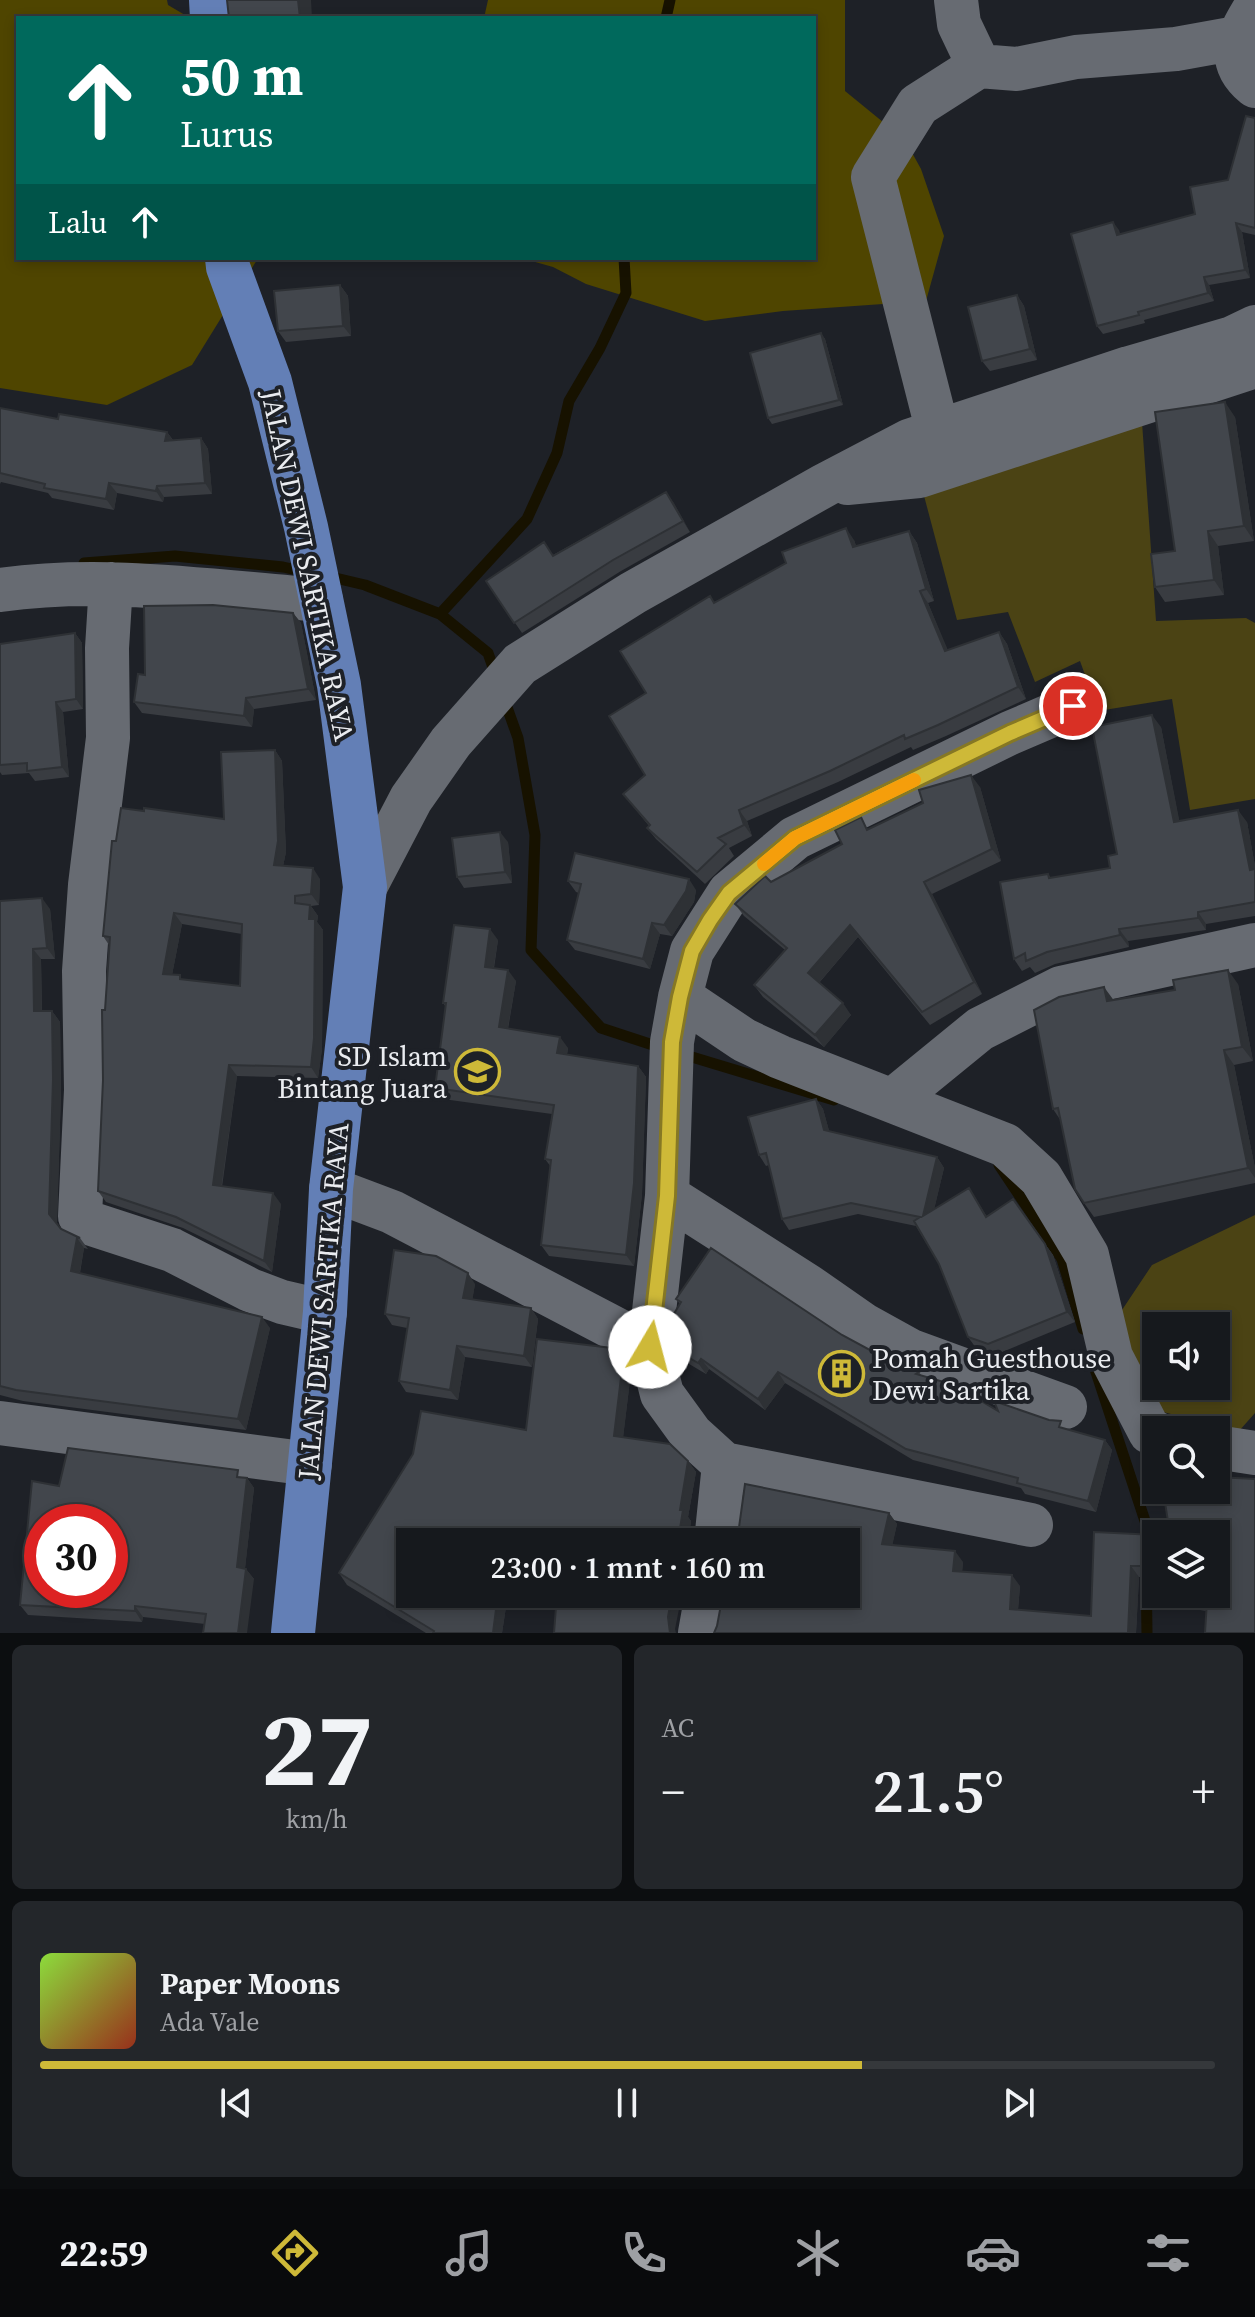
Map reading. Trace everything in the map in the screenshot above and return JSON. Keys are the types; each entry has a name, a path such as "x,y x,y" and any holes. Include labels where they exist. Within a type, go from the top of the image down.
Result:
{"main road":[{"name":"JALAN DEWI SARTIKA RAYA","path":"228,263 270,382 306,527 339,685 365,887 331,1189 325,1312 293,1633"}],"street":[{"path":"956,0 959,24 979,66"},
{"path":"938,432 873,177 918,105 979,66 1017,69 1076,57 1176,49 1246,23"},
{"path":"1246,23 1238,60 1243,76 1255,86"},
{"path":"365,887 411,799 487,698 520,664 633,593 909,441 1129,368 1248,350"},
{"path":"825,485 919,476 1248,350"},
{"path":"0,590 35,585 111,584 319,594"},
{"path":"111,584 107,648 108,738 90,885 84,971 86,1090 80,1216 86,1222 172,1250 250,1290 282,1302 325,1312"},
{"path":"1031,1525 724,1464 691,1434 662,1394 650,1347 667,1196 673,1087 672,1042 692,951 729,893 795,838 1010,733 1073,706"},
{"path":"893,1100 980,1029 1061,988 1255,945"},
{"path":"680,997 744,1040 780,1057 1005,1145 1041,1178 1087,1255 1111,1357 1144,1416"},
{"path":"331,1189 392,1212 650,1347"},
{"path":"667,1196 899,1345 1065,1407"},
{"path":"0,1423 310,1464"},
{"path":"1230,1449 1255,1453"},
{"path":"717,1528 724,1464"},
{"path":"700,1633 704,1608"}],"shaded area":[{"path":"0,0 167,0 168,5 187,16 16,16 16,260 257,260 192,365 107,405 0,388"},
{"path":"488,0 845,0 845,91 905,140 921,169 944,236 926,301 783,311 705,321 586,284 553,267 528,260 816,260 816,16 484,16"},
{"path":"1142,422 1156,621 1246,618 1255,623 1255,799 1190,810 1172,699 1098,711 1080,661 1035,682 1008,612 957,620 923,492"},
{"path":"1255,1215 1255,1413 1239,1431 1230,1429 1230,1416 1179,1416 1151,1409 1148,1400 1230,1400 1230,1312 1142,1312 1142,1384 1118,1316 1152,1265"}],"building":[{"path":"227,0 298,0 300,16 229,16"},
{"path":"1246,116 1255,118 1255,228 1236,223 1245,270 1204,277 1208,293 1097,326 1071,234 1113,222 1117,235 1195,214 1190,187 1228,180"},
{"path":"340,285 343,326 278,331 274,291"},
{"path":"1017,295 1030,349 982,361 968,307"},
{"path":"821,333 839,400 768,418 750,353"},
{"path":"1225,402 1244,526 1208,531 1214,580 1155,587 1151,554 1175,551 1155,412"},
{"path":"0,408 58,419 59,414 167,432 165,441 201,438 205,483 157,486 156,491 109,483 106,499 44,488 45,484 0,473"},
{"path":"666,492 683,521 613,560 514,623 486,581 544,542 553,556"},
{"path":"846,528 853,547 909,531 926,589 920,591 945,651 999,632 1018,687 938,725 905,739 904,735 739,810 744,825 718,838 726,844 697,872 647,828 650,825 623,794 645,775 609,716 646,693 620,651 710,596 714,603 786,563 782,552"},
{"path":"213,605 293,613 308,689 246,698 244,716 134,702 138,674 145,675 144,606"},
{"path":"75,633 76,699 56,702 62,767 27,771 27,763 0,765 0,644"},
{"path":"1152,715 1174,822 1238,810 1250,870 1255,869 1255,902 1198,912 1198,918 1119,929 1120,935 1047,952 1026,961 1025,953 1014,959 1000,882 1110,868 1108,856 1117,854 1092,727"},
{"path":"275,750 278,841 274,865 313,868 311,894 295,896 295,903 310,905 309,919 315,919 311,1067 229,1065 213,1185 273,1193 264,1261 176,1217 98,1191 103,1080 102,1010 105,1010 110,937 103,936 112,841 116,841 121,808 144,811 144,808 224,819 221,752","holes":["174,913 242,924 240,986 163,974"]},
{"path":"971,775 992,849 924,882 974,982 922,1012 850,925 808,973 843,1003 815,1035 754,985 787,948 735,904 765,876 771,882 842,844 835,830 861,817 867,830 923,803 919,790"},
{"path":"500,832 505,872 457,877 452,838"},
{"path":"575,853 689,879 686,891 664,925 652,923 643,959 567,940 581,884 568,881"},
{"path":"42,898 47,948 33,949 34,1011 52,1011 49,1214 61,1229 80,1238 77,1238 71,1271 262,1317 238,1419 0,1386 0,901"},
{"path":"454,925 490,929 485,967 508,970 499,1027 560,1037 557,1053 638,1066 634,1183 626,1255 541,1245 551,1160 545,1159 554,1105 435,1088"},
{"path":"1228,970 1242,1047 1224,1050 1248,1168 1084,1203 1075,1189 1058,1108 1053,1109 1034,1010 1059,997 1104,987 1107,1001 1175,990 1173,980"},
{"path":"816,1099 824,1130 937,1157 923,1216 969,1188 986,1217 1013,1199 1045,1244 1067,1312 988,1344 968,1337 939,1264 914,1221 920,1217 851,1203 782,1219 766,1153 759,1155 748,1117"},
{"path":"711,1248 842,1335 892,1362 919,1372 916,1374 954,1385 998,1411 994,1401 1049,1420 1061,1421 1059,1427 1105,1440 1088,1501 1017,1483 1018,1478 906,1449 778,1372 758,1399 701,1359 698,1363 671,1347 669,1322 681,1302 676,1299"},
{"path":"394,1250 436,1256 468,1273 463,1298 531,1308 524,1356 457,1346 450,1390 399,1381 409,1318 385,1314"},
{"path":"537,1339 612,1348 621,1353 623,1361 614,1436 670,1444 688,1461 680,1528 396,1528 396,1608 339,1573 413,1454 421,1411 526,1430"},
{"path":"68,1448 238,1470 237,1477 247,1478 237,1567 246,1569 238,1633 203,1633 206,1614 135,1606 135,1611 78,1608 128,1608 128,1504 30,1504 32,1481 59,1486"},
{"path":"1230,1478 1255,1479 1255,1633 1205,1633 1207,1608 1230,1608 1230,1520 1168,1520 1165,1504 1230,1504"},
{"path":"745,1484 889,1513 882,1544 955,1551 953,1571 1012,1575 1010,1609 1091,1616 1094,1532 1142,1534 1142,1566 1131,1566 1128,1633 714,1633 720,1608 860,1608 860,1528 739,1528"},
{"path":"24,1564 24,1605 20,1605"},
{"path":"396,1608 496,1608 493,1633 434,1631"},
{"path":"556,1608 670,1608 670,1633 554,1633"}],"waterway":[{"path":"666,16 670,0"},
{"path":"440,614 527,519 557,453 569,401 600,348 626,293 624,260"},
{"path":"84,563 175,556 306,572"},
{"path":"327,576 365,585 440,614 488,653 496,676"},
{"path":"503,696 518,738 535,835 531,950 601,1028 662,1048"},
{"path":"682,1054 834,1100"},
{"path":"999,1165 1062,1259 1083,1329"},
{"path":"1095,1369 1145,1520"},
{"path":"1147,1608 1147,1633"}],"slow traffic":[{"path":"764,864 795,838 914,780"}],"place":[{"name":"SD Islam Bintang Juara","path":"478,1072"},
{"name":"Pomah Guesthouse Dewi Sartika","path":"841,1374"}],"route":[{"path":"650,1347 667,1196 673,1087 672,1042 692,951 710,920 729,893 795,838 1010,733 1073,706"}]}
